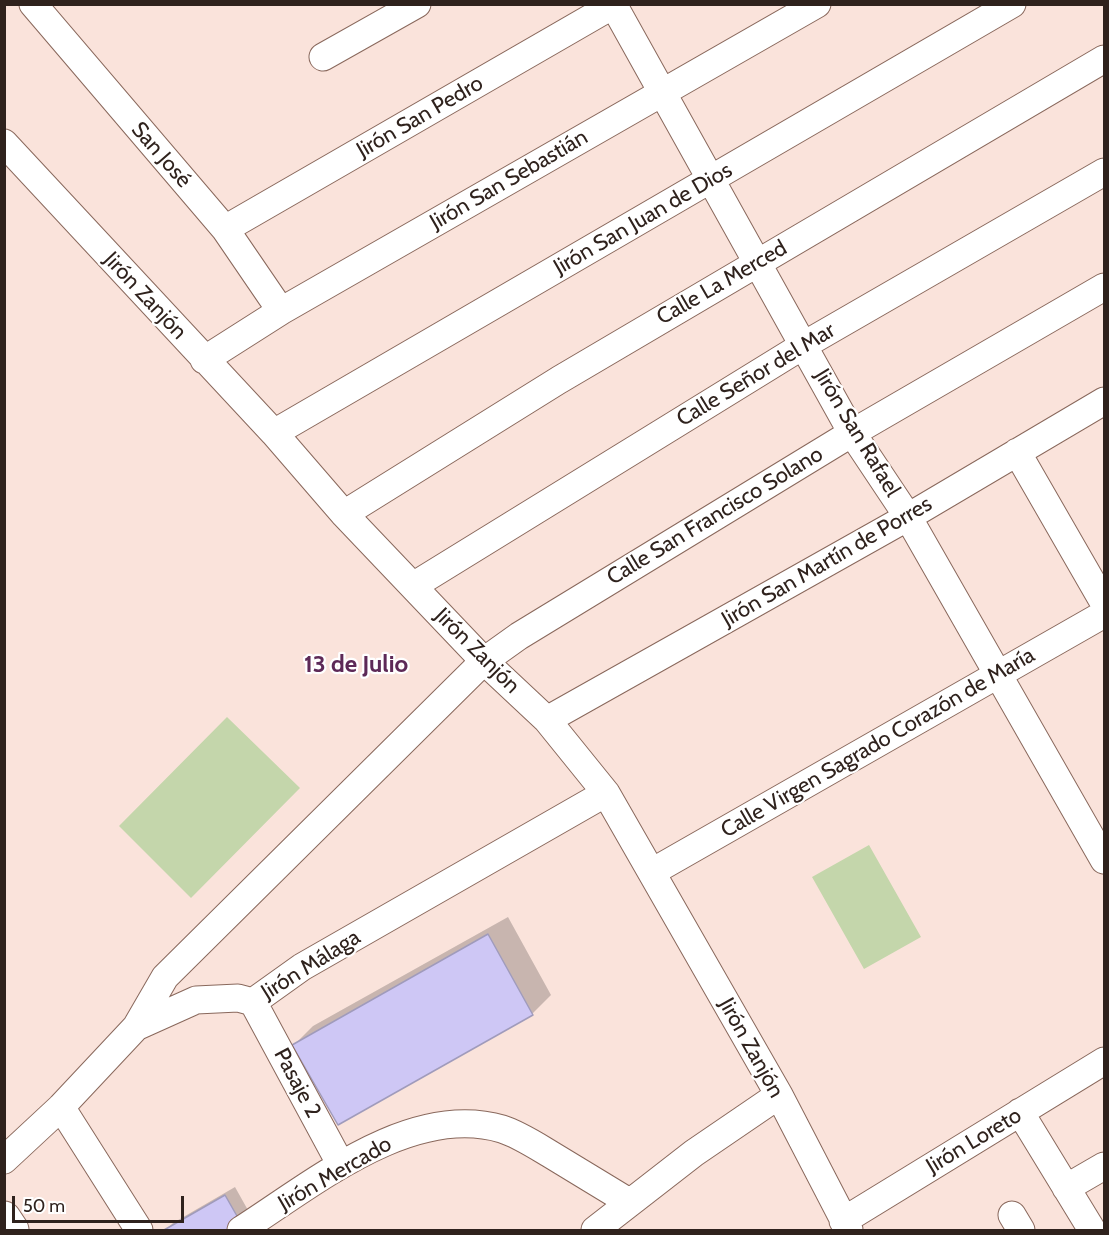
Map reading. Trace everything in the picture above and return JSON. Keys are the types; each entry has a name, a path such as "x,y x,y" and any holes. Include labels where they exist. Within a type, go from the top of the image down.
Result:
{"street":[{"name":"San José","path":"33,4 225,229 281,312"},
{"path":"323,57 417,4"},
{"name":"Jirón San Sebastián","path":"204,360 281,312 817,4"},
{"name":"Jirón San Juan de Dios","path":"274,433 1012,4"},
{"name":"Jirón San Pedro","path":"225,229 614,5"},
{"name":"Jirón San Rafael","path":"614,5 852,433 908,517 1104,860"},
{"name":"Calle La Merced","path":"344,514 559,380 1104,59"},
{"name":"Jirón Zanjón","path":"5,146 274,433 344,514 484,661 547,720 606,793 779,1095 846,1226"},
{"name":"Calle Señor del Mar","path":"413,586 804,345 1104,172"},
{"name":"Calle San Francisco Solano","path":"136,1027 165,977 484,661 519,636 852,433 1104,287"},
{"name":"Jirón San Martín de Porres","path":"547,720 908,517 1104,401"},
{"path":"1017,452 1104,603"},
{"name":"Calle Virgen Sagrado Corazón de María","path":"652,872 1104,614"},
{"name":"Jirón Málaga","path":"4,1160 61,1107 136,1027 196,1000 238,998 253,1002 302,967 606,793"},
{"name":"Pasaje 2","path":"253,1002 341,1165"},
{"name":"Jirón Loreto","path":"846,1226 1020,1112 1104,1061"},
{"path":"595,1230 694,1153 779,1095"},
{"path":"61,1107 139,1230"},
{"path":"1020,1112 1092,1230"},
{"name":"Jirón Mercado","path":"241,1230 341,1165 387,1141 422,1129 462,1122 503,1129 629,1202"},
{"path":"1066,1188 1104,1166"},
{"path":"4,1218 12,1230"}],"green space":[{"path":"227,717 300,788 191,898 119,826"},
{"path":"869,845 921,937 864,969 812,877"}],"building":[{"path":"488,934 533,1015 338,1125 292,1045"},
{"path":"225,1195 241,1223 228,1230 164,1230"}],"district":[{"name":"13 de Julio","path":"356,665"}]}
